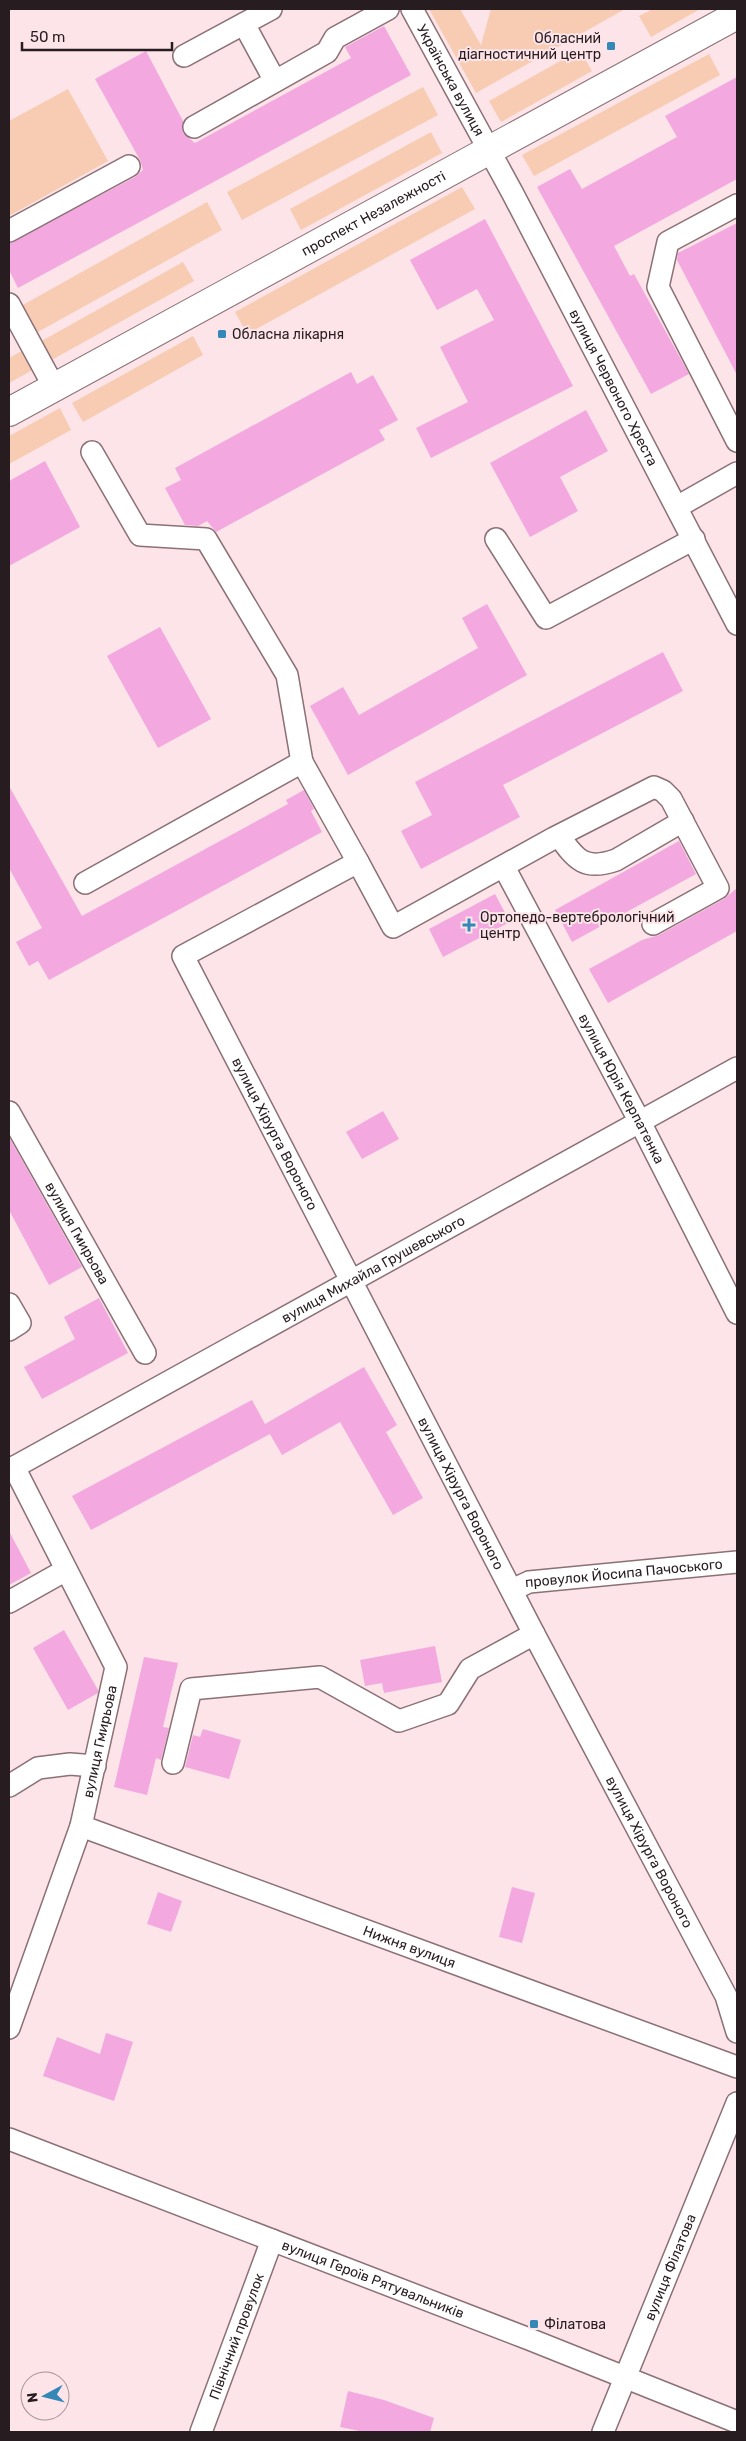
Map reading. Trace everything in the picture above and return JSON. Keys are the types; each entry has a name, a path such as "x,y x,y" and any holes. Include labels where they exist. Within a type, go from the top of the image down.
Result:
{"main road":[{"name":"проспект Незалежності","path":"9,412 737,15"}],"street":[{"path":"184,56 271,9"},
{"path":"194,127 327,52 335,38 388,9"},
{"name":"Українська вулиця","path":"412,9 490,151"},
{"path":"244,24 275,81"},
{"name":"вулиця Червоного Хреста","path":"490,151 737,624"},
{"path":"9,231 129,166"},
{"path":"737,205 668,242 658,287 737,440"},
{"path":"9,304 54,387"},
{"path":"92,452 140,535 206,539 287,674 302,762 393,927 559,836 654,787 664,791 671,799 718,888 653,924"},
{"path":"677,507 737,473"},
{"path":"496,540 546,618 694,539"},
{"path":"85,883 302,762"},
{"path":"559,836 572,854 581,862 605,864 616,860 683,821"},
{"name":"вулиця Хірурга Вороного","path":"358,862 183,956 534,1634 726,1996 737,2032"},
{"name":"вулиця Юрія Керпатенка","path":"504,867 640,1122 737,1313"},
{"name":"вулиця Михайла Грушевського","path":"11,1468 737,1068"},
{"name":"вулиця Гмирьова","path":"9,1112 145,1353"},
{"path":"9,1304 20,1324 9,1330"},
{"name":"вулиця Гмирьова","path":"9,2028 81,1826 116,1668 11,1468"},
{"name":"провулок Йосипа Пачоського","path":"512,1590 529,1582 737,1562"},
{"path":"9,1602 66,1570"},
{"path":"173,1763 191,1689 320,1677 399,1721 448,1704 470,1669 534,1634"},
{"path":"9,1786 38,1768 70,1764 95,1766"},
{"name":"Нижня вулиця","path":"81,1826 737,2067"},
{"name":"вулиця Філатова","path":"603,2432 737,2103"},
{"name":"вулиця Героїв Рятувальників","path":"9,2139 520,2335 737,2422"},
{"name":"Північний провулок","path":"201,2432 272,2240"}],"shaded area":[{"path":"429,9 460,9 481,45 491,9 625,9 476,93"},
{"path":"653,9 700,9 651,37 639,16"},
{"path":"580,50 592,71 501,122 489,101"},
{"path":"709,54 720,75 534,176 522,155"},
{"path":"423,87 438,115 242,220 227,192"},
{"path":"68,89 108,161 9,216 9,121"},
{"path":"431,132 442,153 301,230 290,209"},
{"path":"462,187 475,209 247,334 235,312"},
{"path":"207,202 222,230 36,333 21,306"},
{"path":"183,262 194,281 48,362 38,343"},
{"path":"193,336 203,355 83,422 72,403"},
{"path":"29,347 40,366 9,383 9,358"},
{"path":"60,408 71,430 9,464 9,436"}],"building":[{"path":"384,26 411,75 18,288 9,270 9,243 135,177 143,170 140,160 95,79 146,51 183,121 183,133 195,143 351,58 345,47"},
{"path":"737,77 737,179 614,246 630,276 634,274 689,374 651,394 537,187 570,169 582,189 677,137 665,116"},
{"path":"485,219 573,386 431,458 416,428 468,402 440,347 494,320 477,289 437,310 410,260"},
{"path":"737,223 737,375 677,260 678,253"},
{"path":"351,372 357,384 373,375 398,420 379,430 385,440 216,532 207,521 198,526 185,525 165,488 181,480 175,468"},
{"path":"586,410 608,451 560,477 578,511 530,537 490,463"},
{"path":"45,461 80,527 9,566 9,481"},
{"path":"487,604 527,675 348,775 310,706 343,687 359,715 478,648 462,618"},
{"path":"160,627 211,719 158,748 107,656"},
{"path":"663,652 683,691 503,785 520,817 421,869 401,831 432,815 415,782"},
{"path":"9,786 82,916 288,804 286,800 304,790 314,809 311,811 322,832 49,980 38,961 29,966 16,942 42,928 9,868"},
{"path":"679,841 696,874 572,942 555,910"},
{"path":"737,888 737,931 608,1003 589,969 642,940 659,935 724,899"},
{"name":"Ортопедо-вертебрологічний центр","path":"495,894 510,922 443,957 429,929"},
{"path":"383,1111 399,1139 362,1159 346,1132"},
{"path":"9,1137 82,1267 49,1285 9,1210"},
{"path":"99,1298 128,1353 42,1399 24,1367 75,1339 64,1317"},
{"path":"364,1367 397,1425 386,1432 423,1498 393,1515 340,1422 282,1455 270,1434 91,1530 72,1496 252,1400 265,1424"},
{"path":"9,1531 31,1573 9,1585"},
{"path":"64,1630 98,1690 98,1693 68,1710 33,1648"},
{"path":"435,1646 442,1682 384,1693 382,1683 365,1686 360,1660"},
{"path":"144,1657 178,1663 163,1727 169,1728 161,1760 156,1758 147,1795 114,1787"},
{"path":"203,1729 241,1740 229,1779 185,1767 193,1735 200,1737"},
{"path":"512,1887 535,1893 522,1943 499,1937"},
{"path":"158,1892 182,1901 171,1932 147,1924"},
{"path":"106,2033 133,2042 114,2101 43,2076 57,2037 100,2054"},
{"path":"348,2391 384,2400 434,2418 430,2432 364,2432 340,2427"}],"place":[{"name":"Обласний діагностичний центр","path":"611,46"},
{"name":"Обласна лікарня","path":"222,334"},
{"name":"Ортопедо-вертебрологічний центр","path":"469,925"},
{"name":"Філатова","path":"534,2324"}]}
